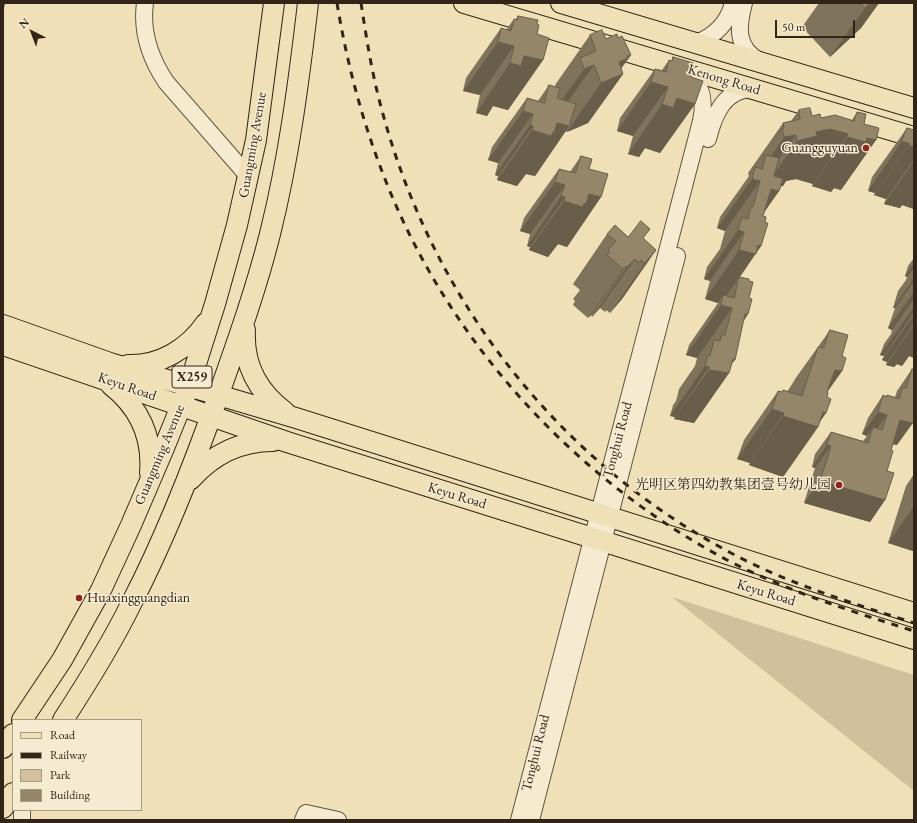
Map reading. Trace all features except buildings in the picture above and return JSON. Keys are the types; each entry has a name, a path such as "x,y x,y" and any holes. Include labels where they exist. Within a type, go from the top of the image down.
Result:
{"main road":[{"name":"Guangming Avenue","path":"23,719 62,660 101,590 148,487 181,406 215,304 238,226 257,133 274,3"},
{"name":"X259","path":"64,719 90,678 131,605 196,460 247,314 270,234 289,146 308,3"},
{"name":"Kenong Road","path":"464,3 914,137"},
{"name":"Kenong Road","path":"562,3 914,108"},
{"path":"148,487 151,463 145,428 128,400 115,388 106,371 121,365 153,362 173,354 199,333 215,304"},
{"path":"247,314 245,325 245,348 247,359 255,380 268,398 281,409 296,418"},
{"name":"Keyu Road","path":"3,325 181,406 287,442 914,639"},
{"name":"Keyu Road","path":"3,345 106,371 188,386 296,418 914,613"},
{"path":"179,498 192,478 200,469 224,452 240,445 252,442 287,442"},
{"path":"3,748 12,735"},
{"path":"3,808 12,794"}],"street":[{"path":"145,3 144,14 146,41 157,69 166,82 248,176"},
{"path":"696,43 708,37 722,25 728,17 733,3"},
{"path":"744,3 739,26 741,39 747,51 763,63"},
{"name":"Tonghui Road","path":"531,820 703,112 703,98 699,86 690,74 680,67"},
{"name":"Tonghui Road","path":"604,515 711,124 716,112 728,99 738,92 753,89"},
{"name":"Tonghui Road","path":"519,820 598,540"},
{"path":"303,820 306,812 338,820"}],"green space":[{"path":"672,597 914,675 914,791"}],"railway":[{"path":"337,3 349,65 366,126 380,166 406,228 438,287 475,342 518,394 564,443 615,487 669,526 727,560 796,591 914,631"},
{"path":"361,3 371,63 379,99 401,171 430,239 465,303 507,364 554,419 608,469 667,514 731,553 798,583 914,623"}],"place":[{"name":"Guangguyuan","path":"866,148"},
{"name":"光明区第四幼教集团壹号幼儿园","path":"839,485"},
{"name":"Huaxingguangdian","path":"79,598"}]}
